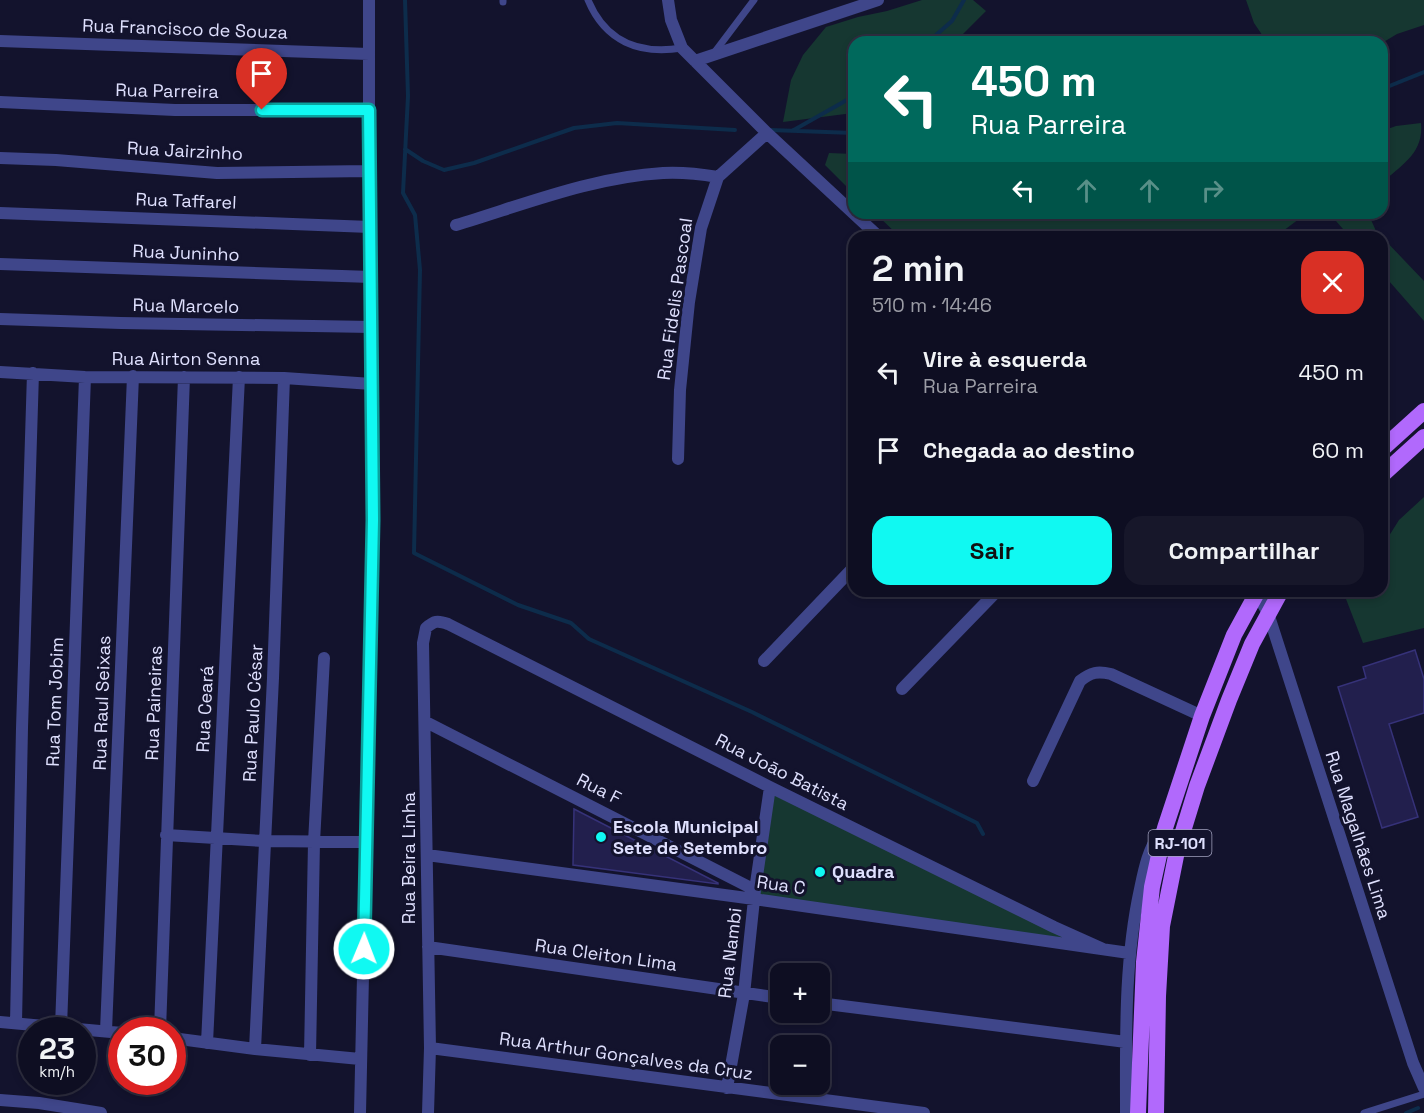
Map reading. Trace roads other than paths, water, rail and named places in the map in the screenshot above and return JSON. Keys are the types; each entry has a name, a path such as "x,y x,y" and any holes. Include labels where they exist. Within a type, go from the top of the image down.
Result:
{"main road":[{"path":"1388,444 1424,411"},
{"path":"1388,470 1424,437"},
{"name":"RJ-101","path":"1138,1113 1144,962 1152,887 1165,828 1202,716 1234,635 1254,597"},
{"name":"RJ-101","path":"1156,1113 1162,926 1178,851 1197,786 1221,722 1252,644 1277,597"}],"street":[{"path":"360,1113 373,520 369,0"},
{"path":"668,0 670,20 682,48 767,133 848,208"},
{"path":"695,61 878,0"},
{"name":"Rua Francisco de Souza","path":"0,41 369,54"},
{"name":"Rua Parreira","path":"0,102 176,110 369,110"},
{"name":"Rua Fidelis Pascoal","path":"678,459 680,390 695,254 708,202 718,177 767,133"},
{"name":"Rua Jairzinho","path":"0,158 56,160 217,173 369,171"},
{"path":"456,225 607,181 664,173 690,173 718,177"},
{"name":"Rua Taffarel","path":"0,213 370,227"},
{"path":"860,219 873,231"},
{"name":"Rua Juninho","path":"0,264 371,277"},
{"name":"Rua Marcelo","path":"0,320 372,327"},
{"name":"Rua Airton Senna","path":"0,372 85,377 284,378 372,384"},
{"path":"0,1022 16,1023 33,373"},
{"name":"Rua Raul Seixas","path":"106,1031 133,376"},
{"name":"Rua Tom Jobim","path":"61,1017 85,377"},
{"name":"Rua Paineiras","path":"160,1017 184,377"},
{"name":"Rua Ceará","path":"207,1043 239,377"},
{"name":"Rua Paulo César","path":"255,1049 284,378"},
{"path":"764,661 848,573"},
{"path":"902,689 991,597"},
{"name":"Rua Magalhães Lima","path":"1260,597 1268,613 1413,1063 1424,1088"},
{"name":"Rua Beira Linha","path":"428,1113 430,1047 423,643 426,628 439,621 448,624"},
{"name":"Rua Joāo Batista","path":"448,624 770,787 1103,949"},
{"path":"310,1055 314,842 324,658"},
{"path":"1033,781 1080,681 1089,674 1100,672 1111,674 1202,716"},
{"name":"Rua F","path":"426,722 754,895"},
{"name":"Rua Nambi","path":"727,1088 744,994 754,895 770,787"},
{"path":"1126,1113 1129,953 1143,876 1150,852 1156,839 1165,828"},
{"path":"166,835 264,842 367,842"},
{"name":"Rua C","path":"427,855 754,895 1070,946 1129,953"},
{"name":"Rua Cleiton Lima","path":"428,947 770,997"},
{"path":"830,1004 1126,1042"},
{"path":"96,1030 106,1031"},
{"path":"186,1040 360,1059"},
{"name":"Rua Arthur Gonçalves da Cruz","path":"430,1047 924,1113"},
{"path":"0,1100 39,1103 101,1113"}],"lane":[{"path":"588,0 594,14 606,30 625,42 633,46 662,49 682,48"},
{"path":"712,55 754,0"},
{"path":"1364,1113 1424,1094"}],"waterway":[{"path":"405,0 408,96 403,193 415,215 420,270 414,553 518,605 571,623 589,639 752,712 977,823 983,834"},
{"path":"935,36 952,21 964,0"},
{"path":"1388,87 1424,72"},
{"path":"792,131 848,99"},
{"path":"405,149 423,161 444,170 474,163 574,128 617,123 735,130"},
{"path":"770,130 848,133"},
{"path":"1406,1113 1418,1108"}],"place":[{"name":"Escola Municipal Sete de Setembro","path":"601,837"},
{"name":"Quadra","path":"820,872"}]}
